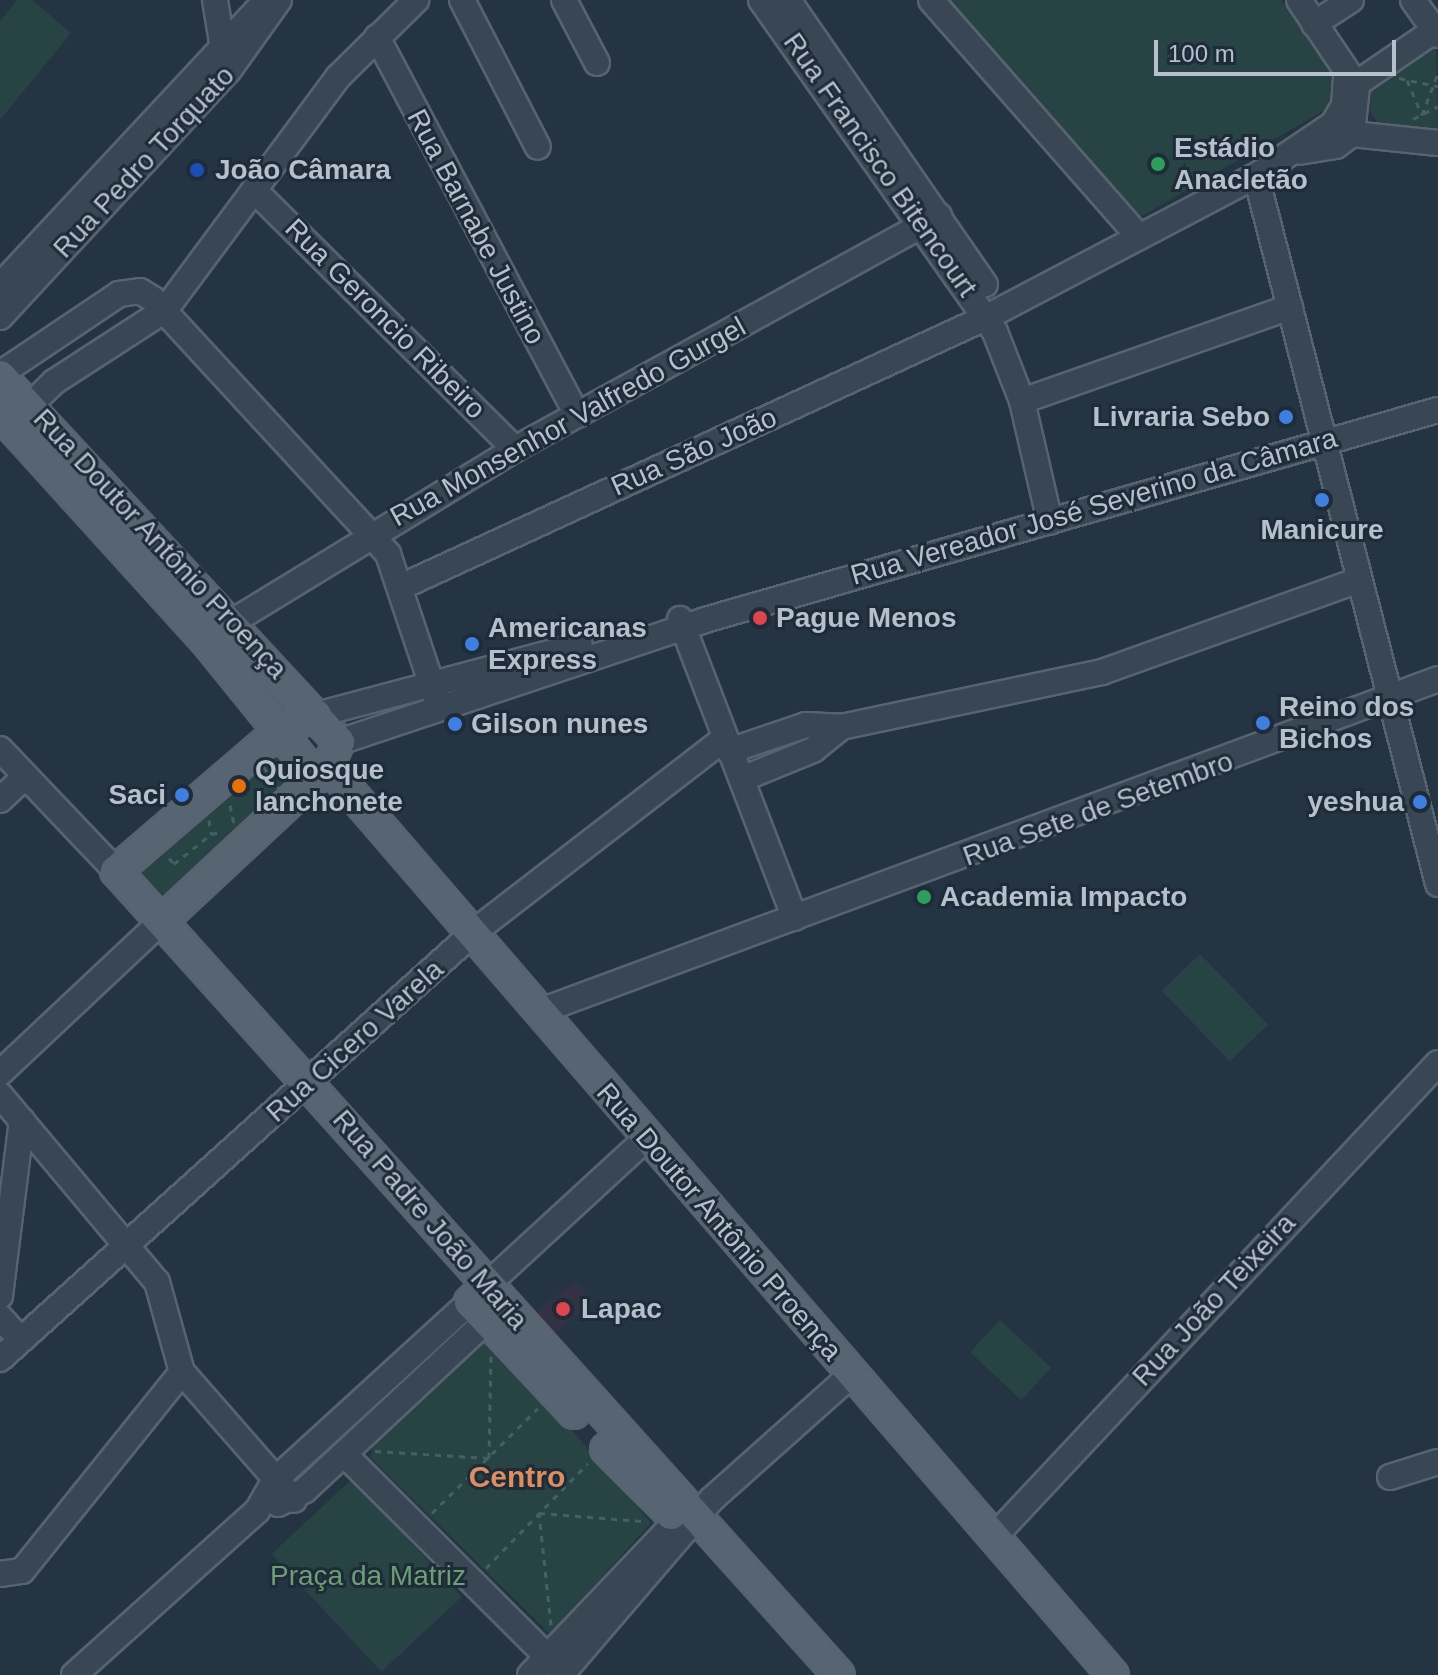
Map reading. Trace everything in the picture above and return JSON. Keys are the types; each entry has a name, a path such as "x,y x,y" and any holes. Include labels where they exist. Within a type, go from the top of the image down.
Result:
{"main road":[{"name":"Rua Doutor Antônio Proença","path":"8,402 230,617 316,715 328,762"},
{"name":"Rua Doutor Antônio Proença","path":"8,402 279,731 328,762 474,932 538,1012 1113,1675"},
{"path":"116,871 279,731 316,715"},
{"path":"162,921 328,762"},
{"name":"Rua Padre João Maria","path":"116,871 310,1084 488,1311 575,1413 696,1518 839,1675"}],"street":[{"path":"215,0 225,60"},
{"name":"Rua Pedro Torquato","path":"0,286 225,60 267,0"},
{"name":"Rua Pedro Torquato","path":"0,317 279,0"},
{"path":"8,402 54,382 165,310 254,190 377,37 416,0"},
{"path":"462,0 538,147"},
{"path":"564,0 597,63"},
{"path":"931,0 1139,237"},
{"path":"1299,0 1350,84 1352,134"},
{"path":"1314,24 1351,0"},
{"path":"1298,152 1341,115 1350,84 1437,31 1413,0"},
{"name":"Rua Francisco Bitencourt","path":"772,2 932,220 979,273 992,321 1022,401 1050,522"},
{"name":"Rua Barnabe Justino","path":"377,37 577,415"},
{"path":"1298,152 1336,146 1352,134 1438,143"},
{"name":"Rua São João","path":"403,586 992,321 1139,237 1298,152"},
{"path":"1249,180 1386,702 1426,799 1438,884"},
{"name":"Rua Geroncio Ribeiro","path":"254,190 515,449"},
{"name":"Rua Monsenhor Valfredo Gurgel","path":"206,641 230,617 515,449 932,220"},
{"path":"8,402 130,290 165,310 372,532 403,586 435,695"},
{"path":"1022,401 1282,310"},
{"name":"Rua Vereador José Severino da Câmara","path":"316,715 435,695 1438,410"},
{"path":"742,779 813,750 841,727 1102,672 1356,581"},
{"path":"690,623 726,745 795,918"},
{"name":"Rua Sete de Setembro","path":"538,1012 1386,702 1430,682"},
{"name":"Rua Vereador José Severino da Câmara","path":"328,762 435,695"},
{"name":"Rua Cicero Varela","path":"0,1359 310,1084 474,932 726,745 806,725 841,727"},
{"path":"0,749 116,871"},
{"path":"0,800 25,777"},
{"path":"0,1073 162,921"},
{"name":"Rua João Teixeira","path":"992,1539 1438,1063"},
{"path":"0,1095 167,1298 182,1372 294,1500"},
{"path":"0,1296 22,1120"},
{"path":"257,1511 294,1500 322,1474 365,1451 647,1138"},
{"path":"74,1675 257,1511 275,1480 425,1343 488,1311"},
{"path":"0,1317 21,1340"},
{"path":"425,1343 443,1364"},
{"path":"7,1575 182,1372"},
{"path":"530,1675 556,1668 696,1518 851,1375"},
{"path":"338,1424 556,1668"},
{"path":"304,1453 322,1474"},
{"path":"1390,1477 1438,1462"}],"path":[{"path":"1385,84 1407,69"},
{"path":"1407,80 1422,115 1436,85 1438,73"},
{"path":"1394,77 1436,85"},
{"path":"268,799 294,777 274,752 261,763 278,788"},
{"path":"256,781 265,773"},
{"path":"237,798 209,820 211,834 236,830 247,819"},
{"path":"228,807 236,830"},
{"path":"174,864 179,871"},
{"path":"488,1311 489,1458"},
{"path":"432,1514 543,1403 575,1413"},
{"path":"581,1448 599,1470"},
{"path":"365,1451 489,1458"},
{"path":"486,1568 590,1460"},
{"path":"420,1503 443,1525"},
{"path":"633,1511 642,1521"},
{"path":"539,1513 642,1521"},
{"path":"539,1513 552,1627"},
{"path":"632,1533 642,1521"},
{"path":"475,1557 496,1577"},
{"path":"552,1627 564,1616"},
{"path":"544,1625 552,1627"}],"shaded area":[{"name":"Lapac","path":"575,1281 593,1303 550,1337 532,1316"}],"green space":[{"path":"17,0 32,0 71,33 0,120 0,21"},
{"name":"Estádio Anacletão","path":"942,0 1281,0 1338,79 1328,108 1135,220"},
{"path":"1436,47 1438,134 1386,137 1361,96"},
{"path":"273,744 302,778 162,896 133,862"},
{"path":"1200,954 1268,1024 1230,1061 1162,991"},
{"path":"1000,1320 1051,1368 1021,1400 970,1352"},
{"path":"491,1335 651,1523 550,1634 371,1458 372,1443"},
{"name":"Praça da Matriz","path":"352,1479 462,1597 381,1672 272,1554"}],"place":[{"name":"Estádio Anacletão","path":"1158,164"},
{"name":"João Câmara","path":"197,170"},
{"name":"Livraria Sebo","path":"1286,417"},
{"name":"Manicure","path":"1322,500"},
{"name":"Pague Menos","path":"760,618"},
{"name":"Americanas Express","path":"472,644"},
{"name":"Reino dos Bichos","path":"1263,723"},
{"name":"Gilson nunes","path":"455,724"},
{"name":"Quiosque lanchonete","path":"239,786"},
{"name":"Saci","path":"182,795"},
{"name":"yeshua","path":"1420,802"},
{"name":"Academia Impacto","path":"924,897"},
{"name":"Lapac","path":"563,1309"}],"district":[{"name":"Centro","path":"517,1477"}]}
